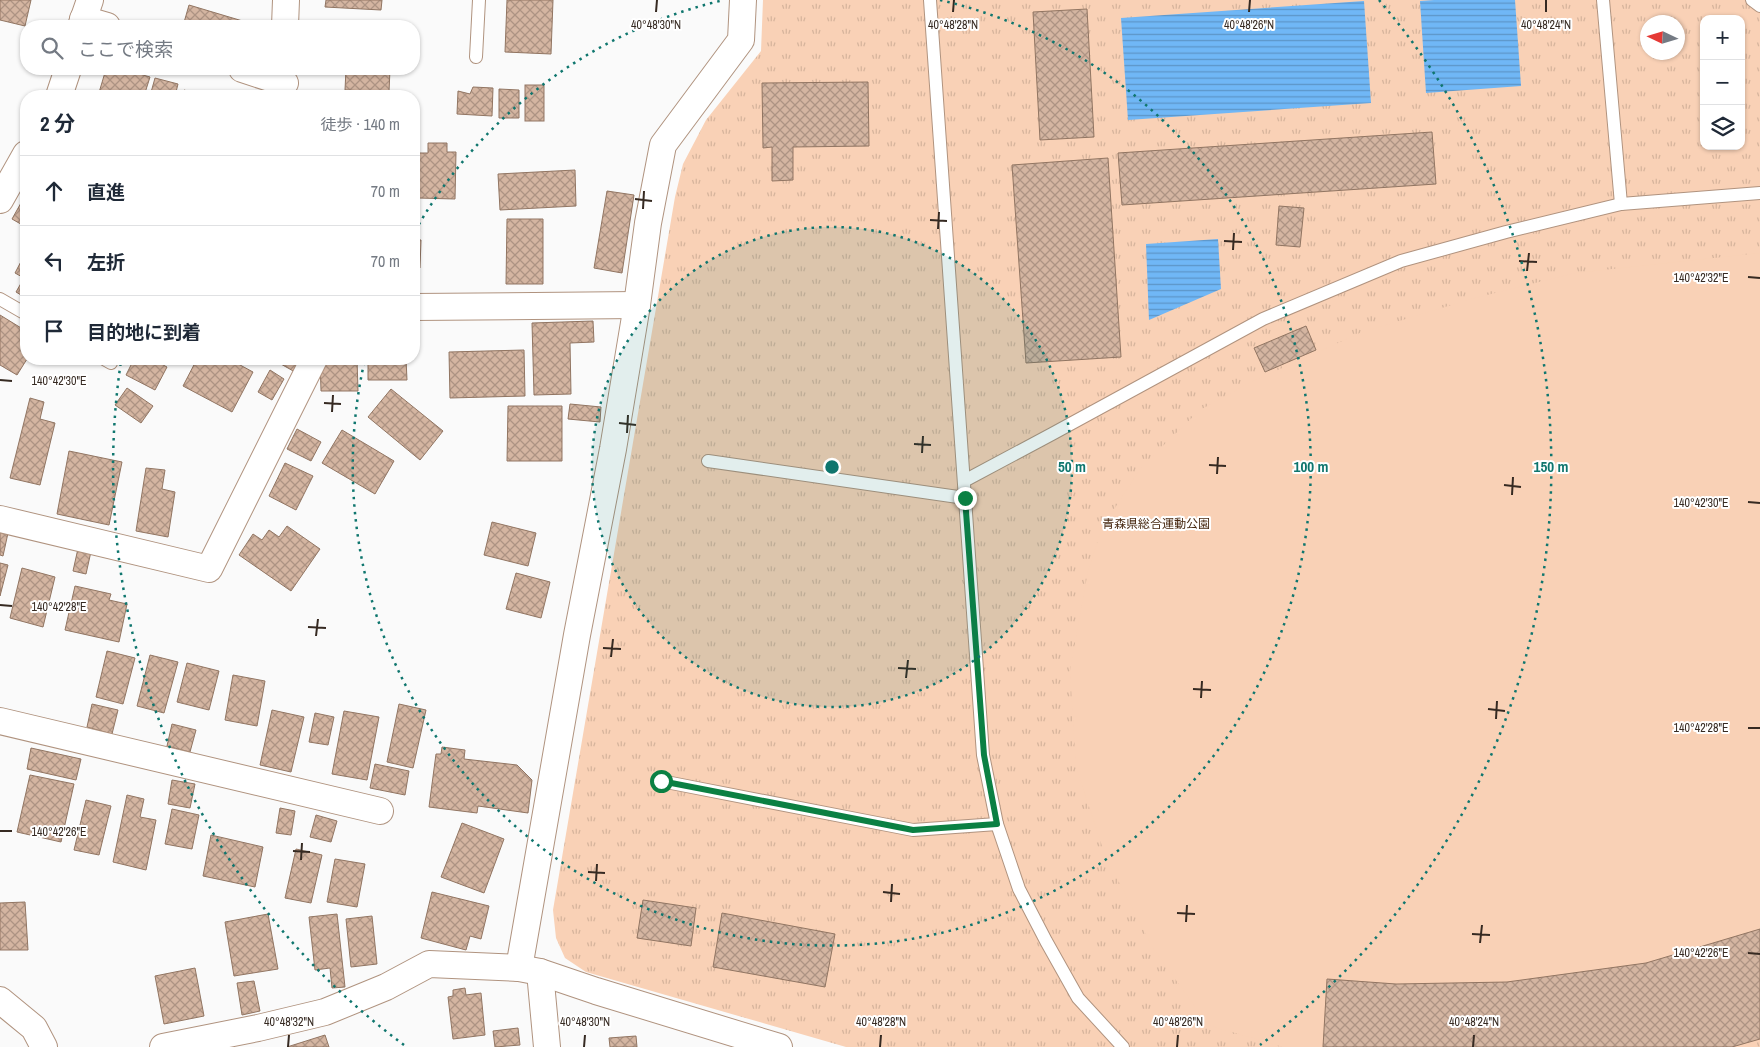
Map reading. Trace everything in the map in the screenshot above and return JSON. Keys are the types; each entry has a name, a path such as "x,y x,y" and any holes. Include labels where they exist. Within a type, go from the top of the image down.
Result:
{"street":[{"path":"286,0 286,20"},
{"path":"547,1047 530,970 577,635 613,449 637,305 648,223 663,145 741,40 743,0"},
{"path":"61,90 66,75"},
{"path":"262,75 285,82"},
{"path":"0,200 20,165"},
{"path":"420,307 637,305"},
{"path":"0,519 209,569 311,365"},
{"path":"0,720 380,811"},
{"path":"163,1047 260,1037 386,987 429,964 530,970 779,1047"},
{"path":"0,1000 34,1028 44,1047"}],"lane":[{"path":"476,57 479,0"},
{"path":"930,0 984,755 997,824 1019,888 1046,942 1078,998 1123,1047"},
{"path":"1603,0 1621,204"},
{"path":"1752,0 1760,6"},
{"path":"964,480 1263,320 1400,261 1506,232 1621,204 1760,193"},
{"path":"0,299 20,311"},
{"path":"708,461 965,498"},
{"path":"661,781 913,830 997,824"}],"green space":[{"name":"青森県総合運動公園","path":"763,0 1760,0 1760,1047 846,1047 586,972 565,958 556,938 553,910 675,197 683,164 706,120 761,51"},
{"path":"1760,253 1760,1039 1732,1047 1283,1047 1208,1025 1153,948 1105,855 1076,767 1070,671 1088,571 1102,528 1142,466 1200,410 1251,382 1360,333 1471,299 1575,273"}],"water":[{"path":"1515,0 1521,86 1426,93 1420,1"},
{"path":"1364,1 1371,103 1128,120 1121,18"},
{"path":"1218,239 1221,289 1149,320 1146,244"}],"building":[{"path":"0,0 31,0 26,20 20,20 20,25 0,20"},
{"path":"326,0 382,0 381,10 325,7"},
{"path":"507,0 553,0 551,54 505,52"},
{"path":"189,5 239,20 185,20"},
{"path":"1087,9 1094,137 1040,140 1033,12"},
{"path":"104,75 143,75 150,77 146,90 100,90"},
{"path":"346,75 390,75 389,90 345,90"},
{"path":"155,78 178,84 176,90 152,90"},
{"path":"868,82 869,146 793,147 793,180 772,181 772,147 763,148 762,83"},
{"path":"525,85 544,85 544,121 525,121"},
{"path":"473,87 493,88 492,116 457,114 458,91 470,94"},
{"path":"499,89 519,90 519,118 499,118"},
{"path":"1432,132 1436,184 1122,205 1118,153"},
{"path":"428,143 447,143 447,152 456,152 455,199 420,198 420,153 428,153"},
{"path":"1108,158 1121,357 1026,363 1012,165"},
{"path":"575,170 576,206 500,210 498,174"},
{"path":"607,191 634,195 622,273 594,268"},
{"path":"20,205 20,224 12,219"},
{"path":"1279,206 1304,208 1300,247 1276,245"},
{"path":"507,219 543,219 543,284 506,284"},
{"path":"20,263 20,276 15,273"},
{"path":"20,285 20,294 16,292"},
{"path":"0,315 20,327 20,365 23,365 17,375 0,365"},
{"path":"593,321 594,342 570,343 571,394 534,395 532,323"},
{"path":"1306,326 1316,350 1265,372 1254,348"},
{"path":"524,350 525,396 450,398 449,352"},
{"path":"131,365 163,365 167,367 155,390 126,375"},
{"path":"194,365 240,365 253,372 232,412 183,386"},
{"path":"283,365 299,365 295,372"},
{"path":"320,365 357,365 358,391 321,391"},
{"path":"368,365 406,365 407,380 368,380"},
{"path":"270,370 284,379 272,400 258,392"},
{"path":"127,388 153,406 141,423 115,405"},
{"path":"391,389 443,431 420,460 368,417"},
{"path":"30,398 44,402 40,419 55,423 40,485 10,478"},
{"path":"570,404 601,407 600,422 568,419"},
{"path":"508,406 562,406 562,461 507,461"},
{"path":"297,429 321,442 311,461 287,449"},
{"path":"342,430 394,461 375,494 322,463"},
{"path":"69,451 122,462 109,525 57,514"},
{"path":"285,463 313,476 296,510 269,496"},
{"path":"146,468 165,470 162,489 175,492 168,537 136,531"},
{"path":"492,522 536,533 528,566 484,555"},
{"path":"287,526 320,549 291,591 239,555 253,534 262,540 269,530 279,537"},
{"path":"0,532 8,533 3,556 0,555"},
{"path":"79,544 92,547 86,574 73,571"},
{"path":"0,563 8,565 0,596"},
{"path":"22,568 55,577 43,627 10,618"},
{"path":"516,573 550,582 541,618 506,609"},
{"path":"75,586 111,594 109,600 127,604 119,642 65,630"},
{"path":"107,651 135,658 123,704 96,697"},
{"path":"150,655 178,662 164,713 137,706"},
{"path":"187,663 219,671 209,710 177,702"},
{"path":"233,675 265,681 257,726 225,720"},
{"path":"92,704 118,710 112,734 87,727"},
{"path":"399,704 426,710 413,768 387,762"},
{"path":"272,710 304,717 291,772 260,765"},
{"path":"344,711 379,717 367,780 332,774"},
{"path":"315,713 334,717 328,745 309,742"},
{"path":"172,724 196,730 190,752 167,746"},
{"path":"442,747 465,750 464,759 517,765 532,780 528,813 478,806 477,813 429,807 436,754 441,754"},
{"path":"31,748 81,759 76,780 27,769"},
{"path":"375,764 409,771 405,795 370,788"},
{"path":"30,775 74,784 61,842 17,832"},
{"path":"172,780 195,784 190,808 168,804"},
{"path":"127,795 144,799 140,817 156,820 146,870 113,862"},
{"path":"86,800 111,806 99,855 74,850"},
{"path":"280,808 295,811 291,835 276,833"},
{"path":"172,809 199,815 192,849 165,844"},
{"path":"316,815 337,821 331,842 310,837"},
{"path":"462,823 504,839 484,893 441,877"},
{"path":"211,835 263,847 255,887 203,876"},
{"path":"296,849 322,855 311,903 285,898"},
{"path":"335,859 365,864 357,907 327,902"},
{"path":"432,892 489,906 481,939 470,936 466,950 421,938"},
{"path":"643,900 696,908 691,946 637,938"},
{"path":"25,902 28,950 0,950 0,903"},
{"path":"722,913 835,934 825,987 713,967"},
{"path":"268,914 278,969 234,976 225,922"},
{"path":"337,914 345,987 332,988 330,968 315,970 309,917"},
{"path":"372,916 377,964 351,967 346,919"},
{"path":"1760,929 1760,1039 1732,1047 1323,1047 1327,979 1396,984 1507,982 1646,963"},
{"path":"195,968 204,1016 164,1024 155,976"},
{"path":"254,981 260,1011 242,1015 237,983"},
{"path":"465,988 466,995 481,993 485,1035 453,1039 448,997 453,996 453,990"},
{"path":"518,1028 520,1045 495,1047 493,1031"},
{"path":"325,1035 329,1047 287,1047"},
{"path":"636,1036 637,1047 610,1047 609,1038"}],"route":[{"path":"661,781 913,830 997,824 984,755 965,498"}]}
